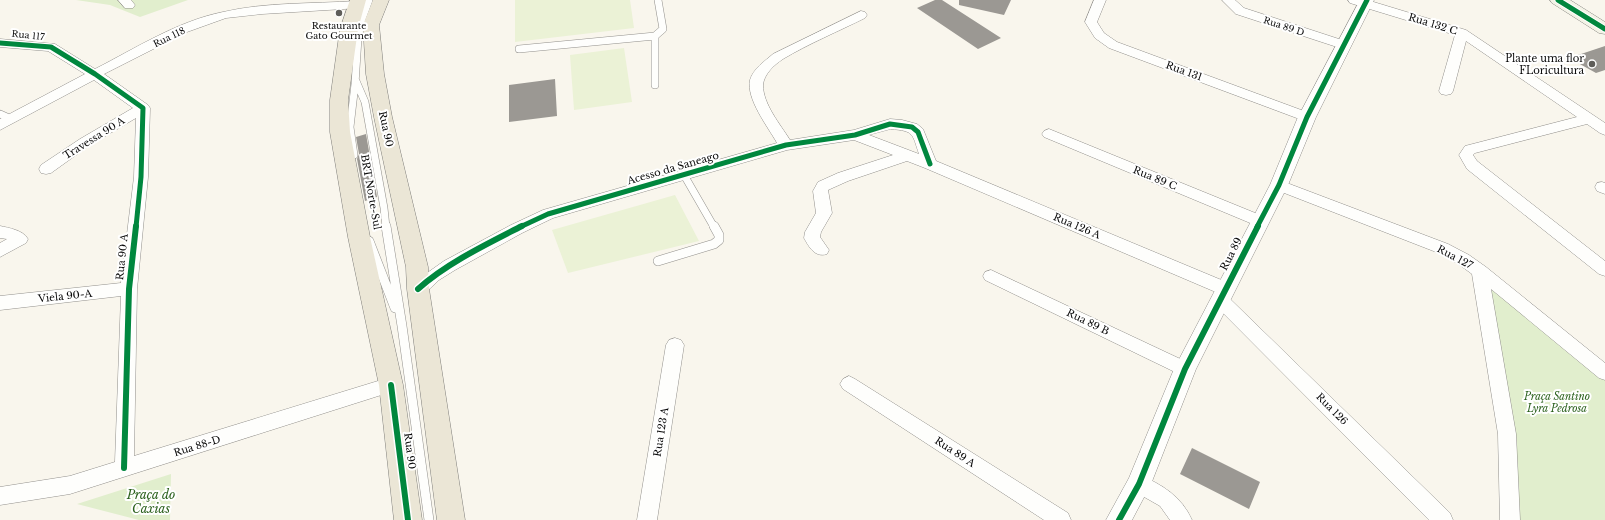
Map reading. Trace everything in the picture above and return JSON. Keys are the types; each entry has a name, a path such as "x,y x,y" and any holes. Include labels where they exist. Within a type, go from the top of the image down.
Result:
{"main road":[{"path":"1558,0 1605,29"},
{"name":"Rua 90","path":"371,1 371,25 375,74 383,117 417,267 418,289 451,520"},
{"name":"Rua 90","path":"371,1 349,29 339,100 340,132 359,237 391,385 408,520"}],"street":[{"name":"Rua 131","path":"1100,0 1092,22 1095,31 1102,39 1114,45 1307,117"},
{"name":"Rua 89 D","path":"1228,0 1240,11 1344,45"},
{"name":"Rua 118","path":"4,119 183,29 224,15 274,5 371,1"},
{"name":"Rua 89","path":"1119,520 1139,484 1185,369 1279,185 1307,117 1344,45 1362,1"},
{"name":"Rua 132 C","path":"1362,1 1462,33 1605,130"},
{"path":"786,145 758,96 757,80 766,66 778,57 861,15"},
{"path":"1446,91 1462,33"},
{"name":"Rua 117","path":"0,43 51,47 94,74"},
{"path":"94,74 142,108"},
{"name":"Travessa 90 A","path":"46,169 85,142 142,108"},
{"name":"Rua 90 A","path":"124,468 129,289 140,177 142,108"},
{"path":"1589,119 1470,149 1466,155 1472,165 1605,270"},
{"name":"Acesso da Saneago","path":"418,289 427,280 452,263 531,221 548,214 786,145 855,135 890,124 902,125 912,127 918,132 930,164"},
{"name":"Rua 89 C","path":"1049,134 1260,221"},
{"name":"Acesso da Saneago","path":"855,135 930,164"},
{"path":"821,250 812,238 813,232 824,213 820,191 823,186 843,177 909,156"},
{"name":"Rua 126 A","path":"930,164 1222,294"},
{"name":"Rua 127","path":"1279,185 1442,248 1462,259 1480,270 1605,373"},
{"path":"0,232 7,233 20,239 0,251"},
{"name":"Acesso da Saneago","path":"417,267 423,269 452,263"},
{"path":"1480,270 1507,434 1510,520"},
{"name":"Rua 89 B","path":"991,276 1185,369"},
{"name":"Viela 90-A","path":"0,303 129,289"},
{"name":"Rua 126","path":"1222,294 1443,520"},
{"name":"Rua 123 A","path":"647,520 675,345"},
{"name":"Rua 89 A","path":"849,384 1061,520"},
{"name":"Rua 88-D","path":"0,496 70,485 391,385"},
{"path":"1139,484 1167,500 1182,520"}],"lane":[{"path":"519,49 655,36 663,29 658,0"},
{"name":"BRT Norte-Sul","path":"355,163 350,129 352,101 356,81 360,26 365,7 371,1"},
{"path":"655,36 655,85"},
{"name":"BRT Norte-Sul","path":"356,81 365,102 384,208 429,520"},
{"path":"658,261 714,244 719,240 719,235 684,175"},
{"name":"BRT Norte-Sul","path":"366,227 367,234 402,326"}],"green space":[{"path":"76,0 188,0 140,17 110,5"},
{"path":"515,0 630,0 634,28 515,42"},
{"path":"624,48 632,102 574,110 570,55"},
{"path":"675,195 699,241 568,273 552,230"},
{"name":"Praça Santino Lyra Pedrosa","path":"1486,279 1605,379 1605,520 1517,520"},
{"name":"Praça do Caxias","path":"171,474 170,520 139,520 77,504"}],"building":[{"path":"935,0 942,0 1001,38 978,49 917,8"},
{"path":"959,0 1011,0 1004,15 959,5"},
{"name":"Plante uma flor FLoricultura","path":"1605,46 1605,70 1596,73 1569,58"},
{"path":"555,79 557,116 509,122 509,85"},
{"path":"366,134 377,197 365,201 357,159 359,154 356,137"},
{"path":"1192,448 1260,482 1249,509 1180,474"}],"cycle path":[{"path":"1119,520 1139,484 1185,369 1279,185 1307,117 1367,0"},
{"path":"1558,0 1605,29"},
{"path":"0,43 51,47 95,74 143,108 141,177 129,289 124,468"},
{"path":"418,289 425,282 450,265 516,229 548,214 786,145 855,135 890,124 902,125 912,127 918,132 930,164"},
{"path":"391,385 408,520"}],"place":[{"name":"Restaurante Gato Gourmet","path":"339,13"},
{"name":"Plante uma flor FLoricultura","path":"1592,64"}]}
